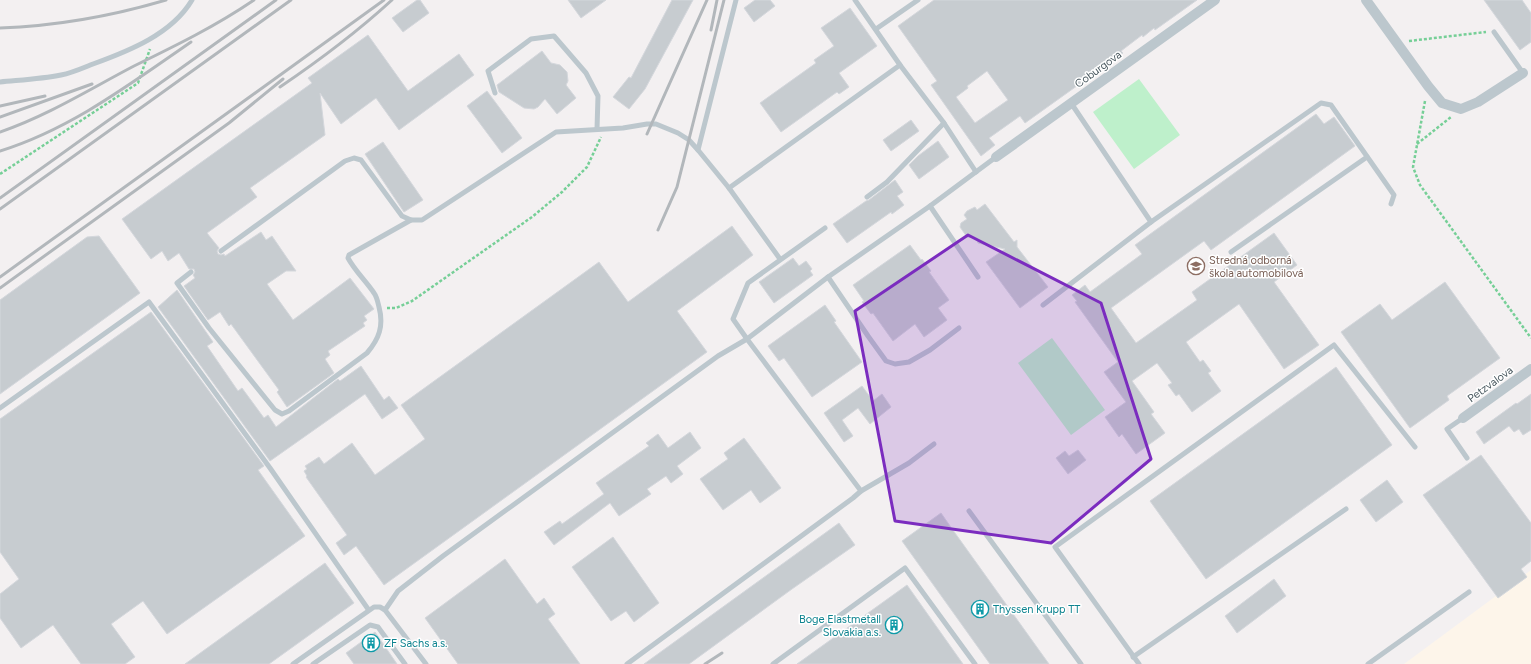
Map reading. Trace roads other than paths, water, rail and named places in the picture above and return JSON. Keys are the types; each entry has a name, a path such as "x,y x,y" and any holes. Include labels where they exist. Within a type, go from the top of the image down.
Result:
{"street":[{"name":"Coburgova","path":"996,158 1214,0"},
{"path":"1366,0 1442,104 1461,110 1478,102 1522,73"},
{"name":"Petzvalova","path":"1463,418 1531,369"}],"lane":[{"path":"0,82 63,75 104,60 145,42 181,15 192,0"},
{"path":"698,150 736,0"},
{"path":"855,0 900,65 944,123 976,172"},
{"path":"876,29 918,0"},
{"path":"1494,32 1522,73"},
{"path":"495,93 488,71 531,39 554,36 586,73 598,96 597,129"},
{"path":"729,188 900,65"},
{"path":"1071,103 1151,222"},
{"path":"1043,306 1151,222 1320,104 1331,105 1394,195 1391,204"},
{"path":"867,197 887,182 944,123"},
{"path":"221,251 345,161 354,158 361,160 402,216 411,220 422,220 556,132 656,124 678,133 689,140 729,188 780,259"},
{"path":"1231,252 1367,157"},
{"path":"386,610 398,591 443,556 718,356 747,339 828,277 996,158"},
{"path":"930,206 978,277"},
{"path":"191,272 177,283 209,328 275,410 282,414 289,411 367,353 376,343 381,331 382,319 380,308 375,294 348,258 349,255 411,220"},
{"path":"825,228 748,283 733,319 861,491"},
{"path":"828,277 886,360 895,364 909,362 930,350 959,328"},
{"path":"0,408 148,302 270,468 368,609"},
{"path":"1139,664 1055,547 1334,345 1415,447"},
{"path":"1463,418 1447,429 1467,458"},
{"path":"627,664 861,491 909,463 934,444"},
{"path":"1133,657 1346,509"},
{"path":"969,511 1082,664"},
{"path":"773,664 905,568 975,664"},
{"path":"1368,664 1469,592"},
{"path":"293,664 368,609 380,607 386,610 426,664"},
{"path":"313,664 370,625 378,627 405,664"}],"railway":[{"path":"0,28 42,25 84,19 125,11 166,0"},
{"path":"0,132 17,126 68,102 195,35 254,0"},
{"path":"0,198 276,0"},
{"path":"0,209 291,0"},
{"path":"0,277 384,0"},
{"path":"280,87 338,46 392,0"},
{"path":"647,134 707,0"},
{"path":"711,30 717,0"},
{"path":"658,230 677,187 724,0"},
{"path":"0,151 26,142 76,118 191,42"},
{"path":"0,288 229,123 283,79"},
{"path":"0,117 92,84"},
{"path":"0,106 45,96"},
{"path":"705,664 722,653"}],"place":[{"name":"Stredná odborná škola automobilová","path":"1196,266"},
{"name":"Thyssen Krupp TT","path":"980,609"},
{"name":"Boge Elastmetall Slovakia a.s.","path":"894,625"},
{"name":"ZF Sachs a.s.","path":"371,643"}]}
